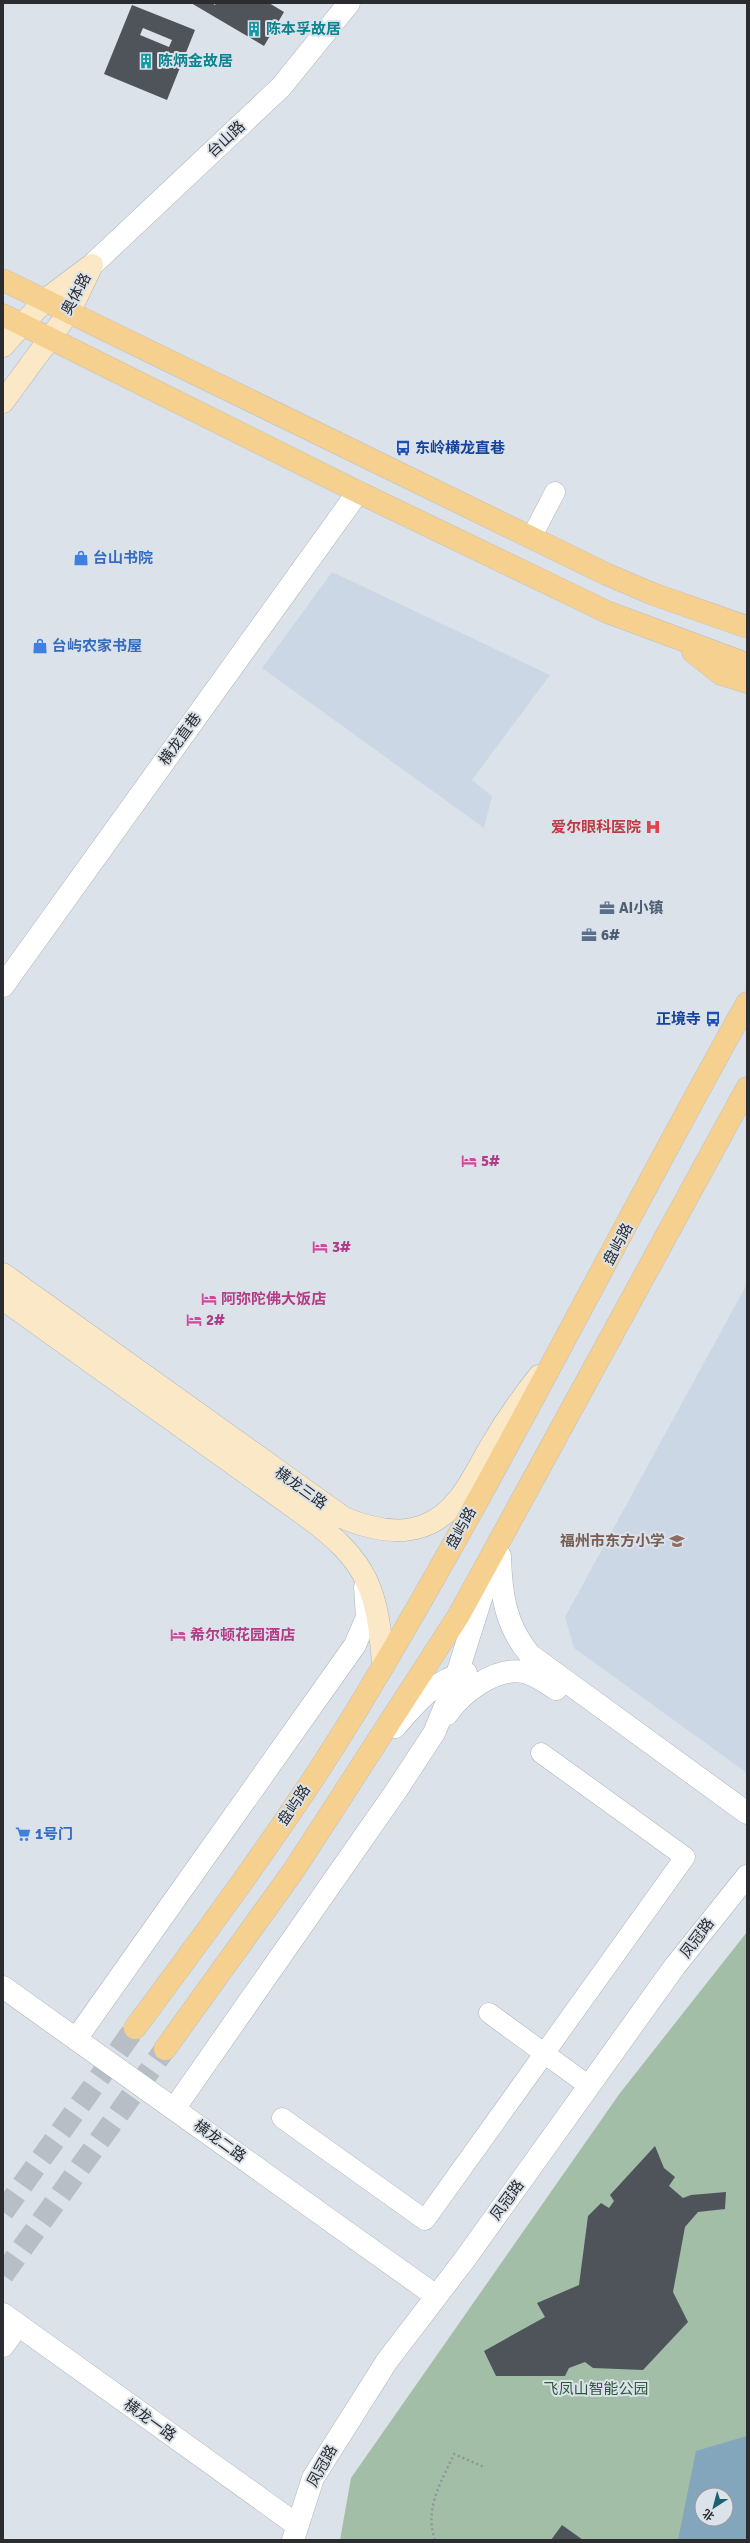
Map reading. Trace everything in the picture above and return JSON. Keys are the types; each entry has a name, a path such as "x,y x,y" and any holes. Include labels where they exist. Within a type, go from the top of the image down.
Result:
{"main road":[{"name":"奥体路","path":"3,346 12,320 45,300 92,265"},
{"name":"奥体路","path":"3,402 48,338 70,311 92,265"},
{"path":"3,280 70,311 531,538 653,594 747,627"},
{"path":"12,320 358,492 607,612 676,639 747,664"},
{"path":"676,639 721,674 747,682"},
{"name":"盘屿路","path":"135,2028 226,1905 352,1718 564,1344 747,1003"},
{"path":"165,2049 294,1870 459,1615 747,1088"},
{"name":"横龙三路","path":"3,1274 344,1518 376,1530 393,1532 433,1522 458,1501 512,1410 564,1344"},
{"name":"横龙三路","path":"3,1299 321,1527 345,1546 362,1570 378,1614 383,1665"}],"street":[{"name":"台山路","path":"92,265 281,87 349,3"},
{"name":"横龙直巷","path":"3,986 358,492"},
{"path":"531,538 555,492"},
{"path":"434,1733 445,1709 457,1675 500,1540"},
{"path":"500,1540 504,1605 514,1633 530,1655 747,1813"},
{"path":"76,2039 354,1645 366,1617 367,1599 362,1570"},
{"path":"371,1753 428,1690 457,1675 479,1671 524,1672 546,1683 747,1827"},
{"path":"174,2109 396,1791 434,1733 464,1694 494,1677 510,1672"},
{"path":"282,2118 425,2220 684,1857 541,1753"},
{"name":"凤冠路","path":"295,2533 306,2494 323,2460 388,2361 684,1955 747,1876"},
{"name":"横龙二路","path":"3,1987 436,2296"},
{"path":"489,2013 589,2086"},
{"path":"3,2346 11,2320"},
{"name":"横龙一路","path":"11,2320 295,2533"}],"path":[{"path":"435,2540 430,2526 435,2494 454,2454 484,2468"}],"shaded area":[{"path":"332,572 550,675 472,780 492,796 484,828 262,668"},
{"name":"福州市东方小学","path":"747,1284 747,1773 574,1648 565,1617"}],"green space":[{"name":"飞凤山智能公园","path":"747,1932 747,2540 340,2540 351,2478 620,2093"}],"water":[{"path":"747,2436 747,2540 678,2540 696,2451"}],"building":[{"name":"陈本孚故居","path":"191,3 212,3 215,5 216,3 269,3 284,12 264,46"},
{"name":"陈炳金故居","path":"132,5 195,30 167,100 104,74","holes":["143,28 172,40 169,47 140,35"]},
{"path":"655,2146 664,2168 675,2177 669,2186 683,2198 691,2195 726,2192 725,2209 698,2212 685,2227 673,2292 688,2322 643,2370 593,2368 585,2362 569,2368 565,2376 496,2376 484,2351 545,2317 537,2303 579,2285 588,2216 601,2203 609,2208 614,2201 610,2195"},
{"path":"562,2525 583,2540 551,2540"}],"tunnel":[{"path":"3,2212 135,2028"},
{"path":"3,2275 165,2049"}],"place":[{"name":"陈本孚故居","path":"254,29"},
{"name":"陈炳金故居","path":"146,61"},
{"name":"东岭横龙直巷","path":"403,448"},
{"name":"台山书院","path":"81,558"},
{"name":"台屿农家书屋","path":"40,646"},
{"name":"爱尔眼科医院","path":"653,827"},
{"name":"AI小镇","path":"607,908"},
{"name":"6#","path":"589,935"},
{"name":"正境寺","path":"713,1019"},
{"name":"5#","path":"469,1161"},
{"name":"3#","path":"320,1247"},
{"name":"阿弥陀佛大饭店","path":"209,1299"},
{"name":"2#","path":"194,1320"},
{"name":"福州市东方小学","path":"677,1541"},
{"name":"希尔顿花园酒店","path":"178,1635"},
{"name":"1号门","path":"23,1834"}]}
